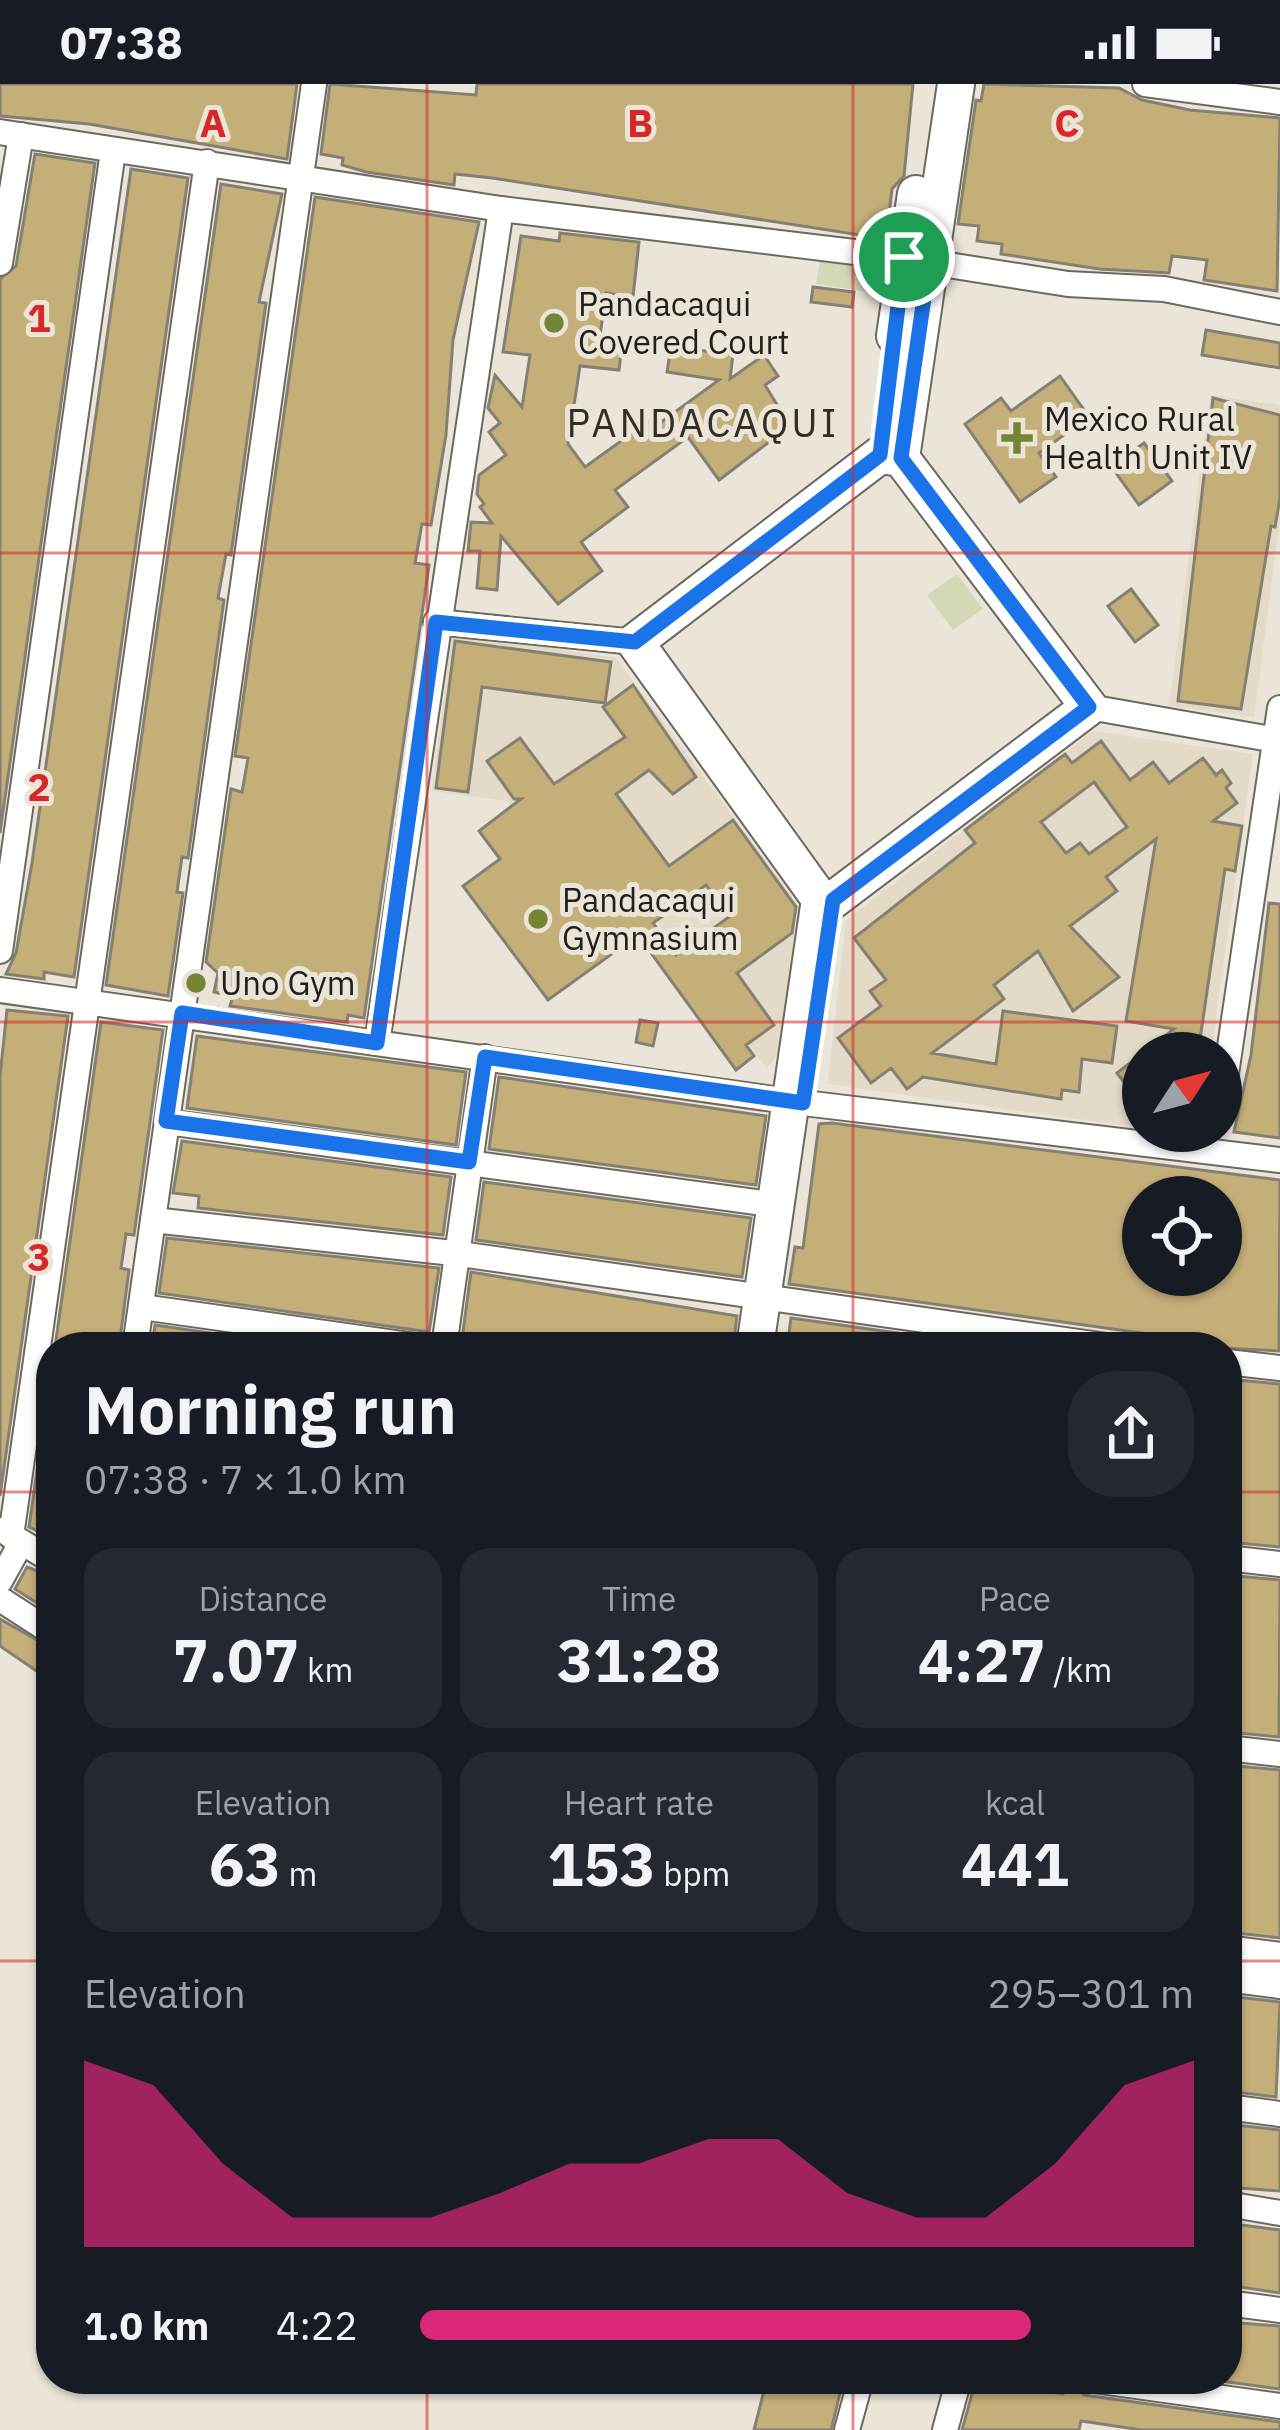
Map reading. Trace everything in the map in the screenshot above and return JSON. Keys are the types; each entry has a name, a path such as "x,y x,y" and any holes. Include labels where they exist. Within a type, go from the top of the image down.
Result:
{"street":[{"path":"138,1332 314,84"},
{"path":"932,84 917,260 891,456 1089,707 1276,740"},
{"path":"917,260 956,84"},
{"path":"1145,84 1280,102"},
{"path":"0,263 10,133 501,209 917,260 1068,284 1164,289 1280,312"},
{"path":"0,951 113,151"},
{"path":"40,1332 207,162"},
{"path":"377,1043 501,209"},
{"path":"436,622 635,642 891,456"},
{"path":"635,642 827,900"},
{"path":"760,1332 770,1301 827,900 1089,707"},
{"path":"1232,1032 1280,708"},
{"path":"0,990 795,1102 1122,1133"},
{"path":"445,1332 453,1253 485,1057"},
{"path":"773,1332 771,1204 795,1102"},
{"path":"166,1121 771,1204"},
{"path":"1242,1149 1280,1160"},
{"path":"153,1220 453,1253 1002,1332"},
{"path":"142,1307 318,1332"},
{"path":"0,1581 36,1362"},
{"path":"1242,1364 1280,1368"},
{"path":"1242,1560 1280,1564"},
{"path":"0,1599 36,1622"},
{"path":"1242,1750 1280,1754"},
{"path":"1242,1956 1280,1960"},
{"path":"1242,1981 1280,1986"},
{"path":"1242,2109 1280,2114"},
{"path":"1242,2207 1280,2213"},
{"path":"1242,2305 1280,2310"},
{"path":"848,2430 857,2394"},
{"path":"945,2430 955,2394"},
{"path":"1193,2394 1280,2406"}],"shaded area":[{"path":"1210,395 1280,405 1280,519 1254,717 1169,706"},
{"path":"452,632 616,658 799,906 781,1049 767,1069 639,897 600,925 507,801 432,791"},
{"path":"1093,731 1253,754 1214,1032 1122,1032 1122,1125 828,1084 846,920"}],"green space":[{"path":"820,261 889,272 886,294 816,284"},
{"path":"957,574 983,609 953,630 927,595"}],"building":[{"path":"0,84 297,84 287,159 89,124 0,116"},
{"path":"330,84 476,95 477,84 913,84 904,176 892,189 886,239 492,178 455,174 454,185 366,172 342,165 343,158 321,154"},
{"path":"984,84 1119,88 1142,100 1190,110 1280,118 1277,291 1204,280 1207,260 1172,256 1169,273 1099,269 1001,254 1002,244 977,241 979,226 958,224 976,100 981,101"},
{"path":"35,154 95,163 0,833 0,279 16,266"},
{"path":"131,169 188,178 74,977 44,972 44,979 6,974 16,953 32,863"},
{"path":"221,184 282,194 259,302 266,303 231,555 226,554 218,598 224,600 188,858 182,857 177,892 183,893 168,996 106,985"},
{"path":"315,197 479,222 453,340 446,435 431,525 422,524 415,563 429,565 364,1018 348,1015 347,1022 230,1006 233,996 214,992 218,973 206,962 231,789 242,792 248,758 235,756"},
{"path":"560,233 639,242 633,297 606,293 598,350 621,353 619,370 580,366 568,444 585,467 649,421 653,428 719,380 667,372 671,346 733,355 730,379 764,355 778,376 765,385 790,426 719,480 688,437 615,490 628,507 581,542 602,571 558,604 501,536 497,590 477,588 480,551 468,551 471,522 492,523 480,507 484,504 477,494 479,475 506,455 489,432 500,423 488,408 495,375 522,407 530,355 503,352 521,236 559,241"},
{"path":"813,287 854,292 852,307 811,302"},
{"path":"1206,330 1280,343 1280,368 1202,355"},
{"name":"Mexico Rural Health Unit IV","path":"1060,376 1089,417 1039,453 1056,477 1020,502 965,424 1001,398 1011,411"},
{"path":"1213,398 1280,415 1280,498 1275,527 1271,526 1241,709 1178,701"},
{"path":"1144,443 1172,481 1139,505 1111,466"},
{"path":"1131,589 1158,625 1135,642 1108,606"},
{"path":"455,641 611,662 605,703 482,687 468,792 436,788"},
{"path":"633,685 696,777 673,794 649,770 616,794 669,866 733,820 796,907 792,933 737,973 774,1025 746,1045 754,1056 736,1070 638,935 548,1000 463,886 500,859 479,831 521,799 514,799 487,761 520,738 554,784 625,737 603,707","holes":["706,885 729,917 676,955 653,923"]},
{"path":"1101,741 1130,780 1153,762 1169,783 1203,758 1216,775 1222,770 1231,783 1226,788 1237,803 1213,821 1242,826 1235,871 1225,869 1201,1032 1170,1032 1174,1029 1126,1021 1156,839 1106,877 1117,891 1070,926 1119,977 1073,1011 1038,951 994,985 1004,999 932,1053 996,1064 1003,1011 1117,1026 1112,1063 1082,1059 1079,1092 1062,1090 1061,1099 923,1077 907,1089 891,1068 871,1083 838,1038 881,1006 870,991 886,980 854,938 975,843 965,830 1065,754 1072,763","holes":["1094,782 1127,827 1089,854 1080,843 1066,853 1041,822"]},
{"path":"1269,903 1280,904 1280,1138 1242,1133 1242,1096"},
{"path":"7,1010 68,1016 0,1496 0,1076"},
{"path":"640,1020 658,1023 653,1046 636,1042"},
{"path":"101,1022 163,1030 134,1235 126,1234 121,1268 129,1270 121,1332 57,1332"},
{"path":"197,1036 466,1072 456,1145 187,1108"},
{"path":"499,1077 766,1116 756,1185 489,1149"},
{"path":"819,1124 1280,1180 1279,1351 1242,1349 1242,1332 1134,1332 789,1284 795,1247 803,1248"},
{"path":"182,1141 451,1177 443,1235 198,1208 199,1196 173,1193"},
{"path":"484,1182 751,1218 742,1277 476,1240"},
{"path":"167,1238 439,1268 429,1332 159,1293"},
{"path":"471,1272 737,1316 735,1332 463,1332"},
{"path":"791,1318 890,1332 789,1332"},
{"path":"155,1325 203,1332 154,1332"},
{"path":"1242,1380 1280,1384 1280,1547 1242,1543"},
{"path":"36,1478 36,1530 29,1527"},
{"path":"27,1567 36,1570 36,1602 15,1589"},
{"path":"1242,1576 1280,1580 1279,1737 1242,1733"},
{"path":"0,1619 36,1639 36,1671 0,1646"},
{"path":"1242,1766 1280,1770 1280,1938 1242,1934"},
{"path":"1242,1998 1280,2002 1276,2097 1242,2093"},
{"path":"1242,2126 1280,2130 1280,2191 1242,2188"},
{"path":"1242,2225 1280,2230 1280,2293 1242,2287"},
{"path":"1242,2323 1280,2326 1280,2389 1242,2384"},
{"path":"763,2394 840,2394 831,2430 754,2430"},
{"path":"972,2394 1083,2394 1280,2422 1280,2430 1142,2430 1081,2421 1079,2430 962,2430"}],"place":[{"name":"Pandacaqui Covered Court","path":"554,323"},
{"name":"Mexico Rural Health Unit IV","path":"1017,438"},
{"name":"Pandacaqui Gymnasium","path":"538,919"},
{"name":"Uno Gym","path":"196,983"}],"district":[{"name":"PANDACAQUI","path":"703,423"}],"route":[{"path":"904,257 929,263 901,458 1089,707 833,900 803,1103 485,1057 469,1162 166,1121 182,1013 377,1043 436,622 635,642 880,455 904,257"}]}
